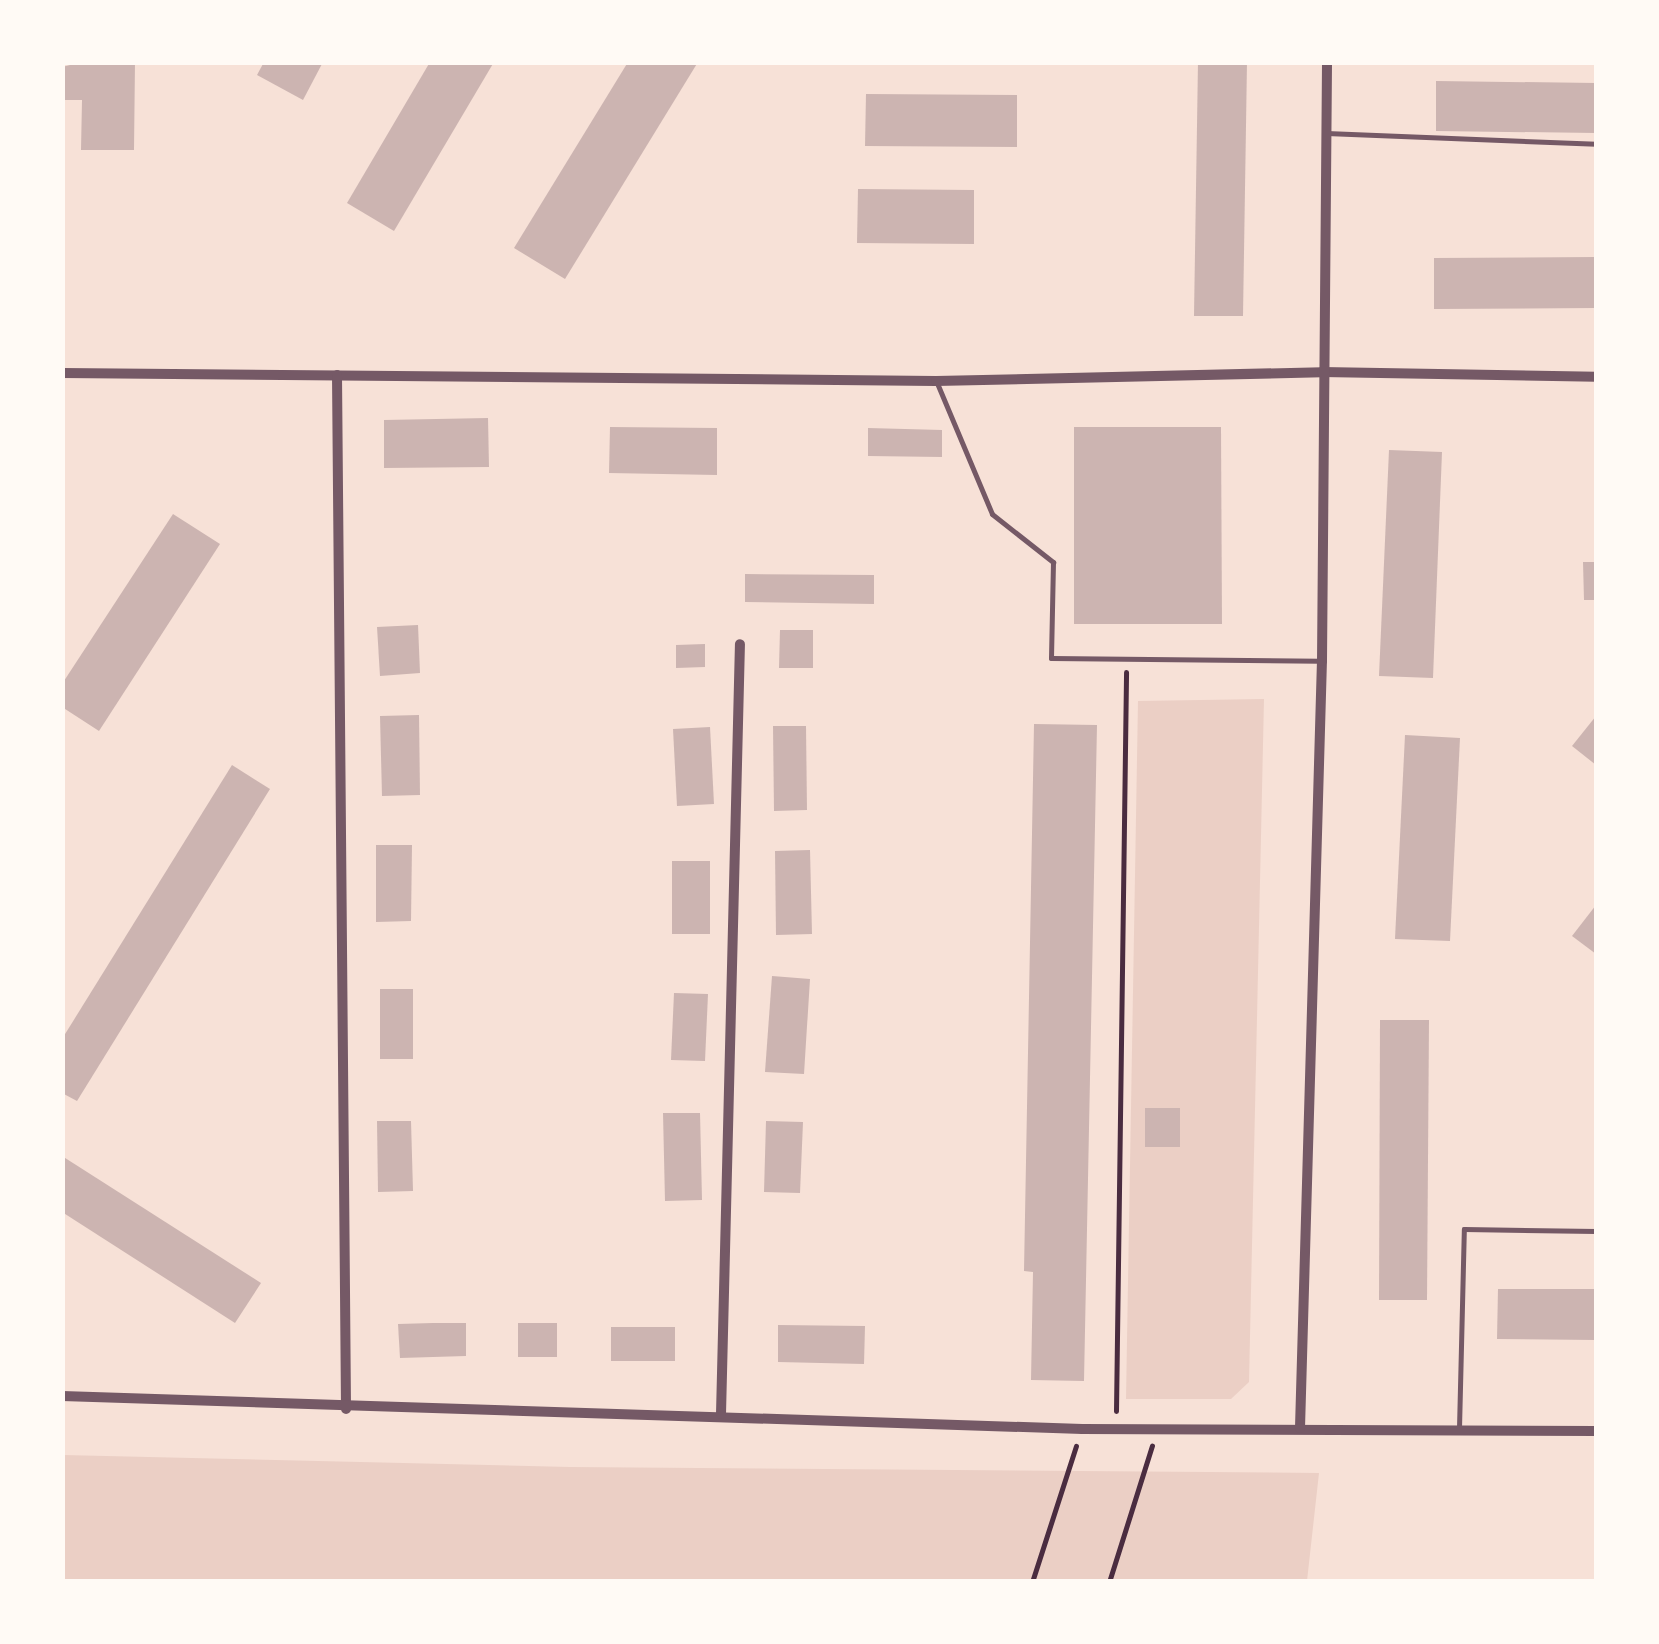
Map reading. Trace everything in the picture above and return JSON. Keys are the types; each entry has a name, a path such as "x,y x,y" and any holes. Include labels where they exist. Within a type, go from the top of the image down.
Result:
{"street":[{"path":"1300,1428 1322,660 1327,62"},
{"path":"62,373 936,381 1322,372 1596,377"},
{"path":"338,375 346,1409"},
{"path":"721,1414 740,644"},
{"path":"62,1396 346,1409 721,1414 1082,1430 1596,1431"}],"lane":[{"path":"1326,133 1596,144"},
{"path":"936,381 992,514 1053,562 1051,658 1322,660"},
{"path":"1459,1431 1464,1229 1596,1230"}],"path":[{"path":"1115,1429 1126,658"},
{"path":"1109,1582 1158,1428"},
{"path":"1032,1582 1082,1430"}],"shaded area":[{"path":"1264,699 1249,1382 1231,1399 1126,1399 1138,701"},
{"path":"63,1455 570,1467 1319,1473 1307,1581 63,1582"}],"building":[{"path":"82,62 135,62 134,150 81,150 82,100 62,100 62,67"},
{"path":"264,62 323,62 303,100 257,75"},
{"path":"430,62 494,62 394,231 347,203"},
{"path":"628,62 698,62 565,279 514,248"},
{"path":"1198,62 1247,62 1243,316 1194,316"},
{"path":"1436,81 1596,83 1596,133 1436,131"},
{"path":"866,94 1017,95 1017,147 865,146"},
{"path":"858,189 974,190 974,244 857,243"},
{"path":"1596,257 1596,308 1434,309 1434,258"},
{"path":"488,418 489,467 384,468 384,420"},
{"path":"610,427 717,428 717,475 609,473"},
{"path":"1074,427 1221,427 1222,624 1074,624"},
{"path":"868,428 942,430 942,457 868,456"},
{"path":"1389,450 1442,452 1433,678 1379,676"},
{"path":"173,514 220,544 99,731 62,707 62,684"},
{"path":"1583,562 1596,562 1596,600 1584,600"},
{"path":"745,574 874,575 874,604 745,602"},
{"path":"418,625 420,673 380,676 377,627"},
{"path":"780,630 813,630 813,668 779,668"},
{"path":"705,644 705,667 676,668 676,645"},
{"path":"419,715 420,795 382,796 380,716"},
{"path":"1596,716 1596,765 1572,746"},
{"path":"1034,724 1097,725 1084,1381 1031,1380 1033,1272 1024,1271"},
{"path":"773,726 806,726 807,810 774,811"},
{"path":"710,727 714,804 677,806 673,729"},
{"path":"1405,735 1460,738 1450,941 1395,939"},
{"path":"232,765 270,789 77,1101 62,1093 62,1039"},
{"path":"376,845 412,845 411,921 376,922"},
{"path":"810,850 812,934 776,935 775,851"},
{"path":"672,861 710,861 710,934 672,934"},
{"path":"1596,905 1596,954 1572,936"},
{"path":"772,976 810,979 804,1074 765,1072"},
{"path":"380,989 413,989 413,1059 380,1059"},
{"path":"674,993 708,994 705,1061 671,1060"},
{"path":"1380,1020 1429,1020 1427,1300 1379,1300"},
{"path":"1145,1108 1180,1108 1180,1147 1145,1147"},
{"path":"663,1113 700,1113 702,1200 665,1201"},
{"path":"377,1121 411,1121 413,1191 378,1192"},
{"path":"766,1121 803,1122 800,1193 764,1192"},
{"path":"62,1156 261,1283 235,1323 62,1212"},
{"path":"1498,1289 1596,1289 1596,1340 1497,1339"},
{"path":"466,1323 466,1356 400,1358 398,1324"},
{"path":"518,1323 557,1323 557,1357 518,1357"},
{"path":"778,1325 865,1326 864,1364 778,1362"},
{"path":"611,1327 675,1327 675,1361 611,1361"}]}
